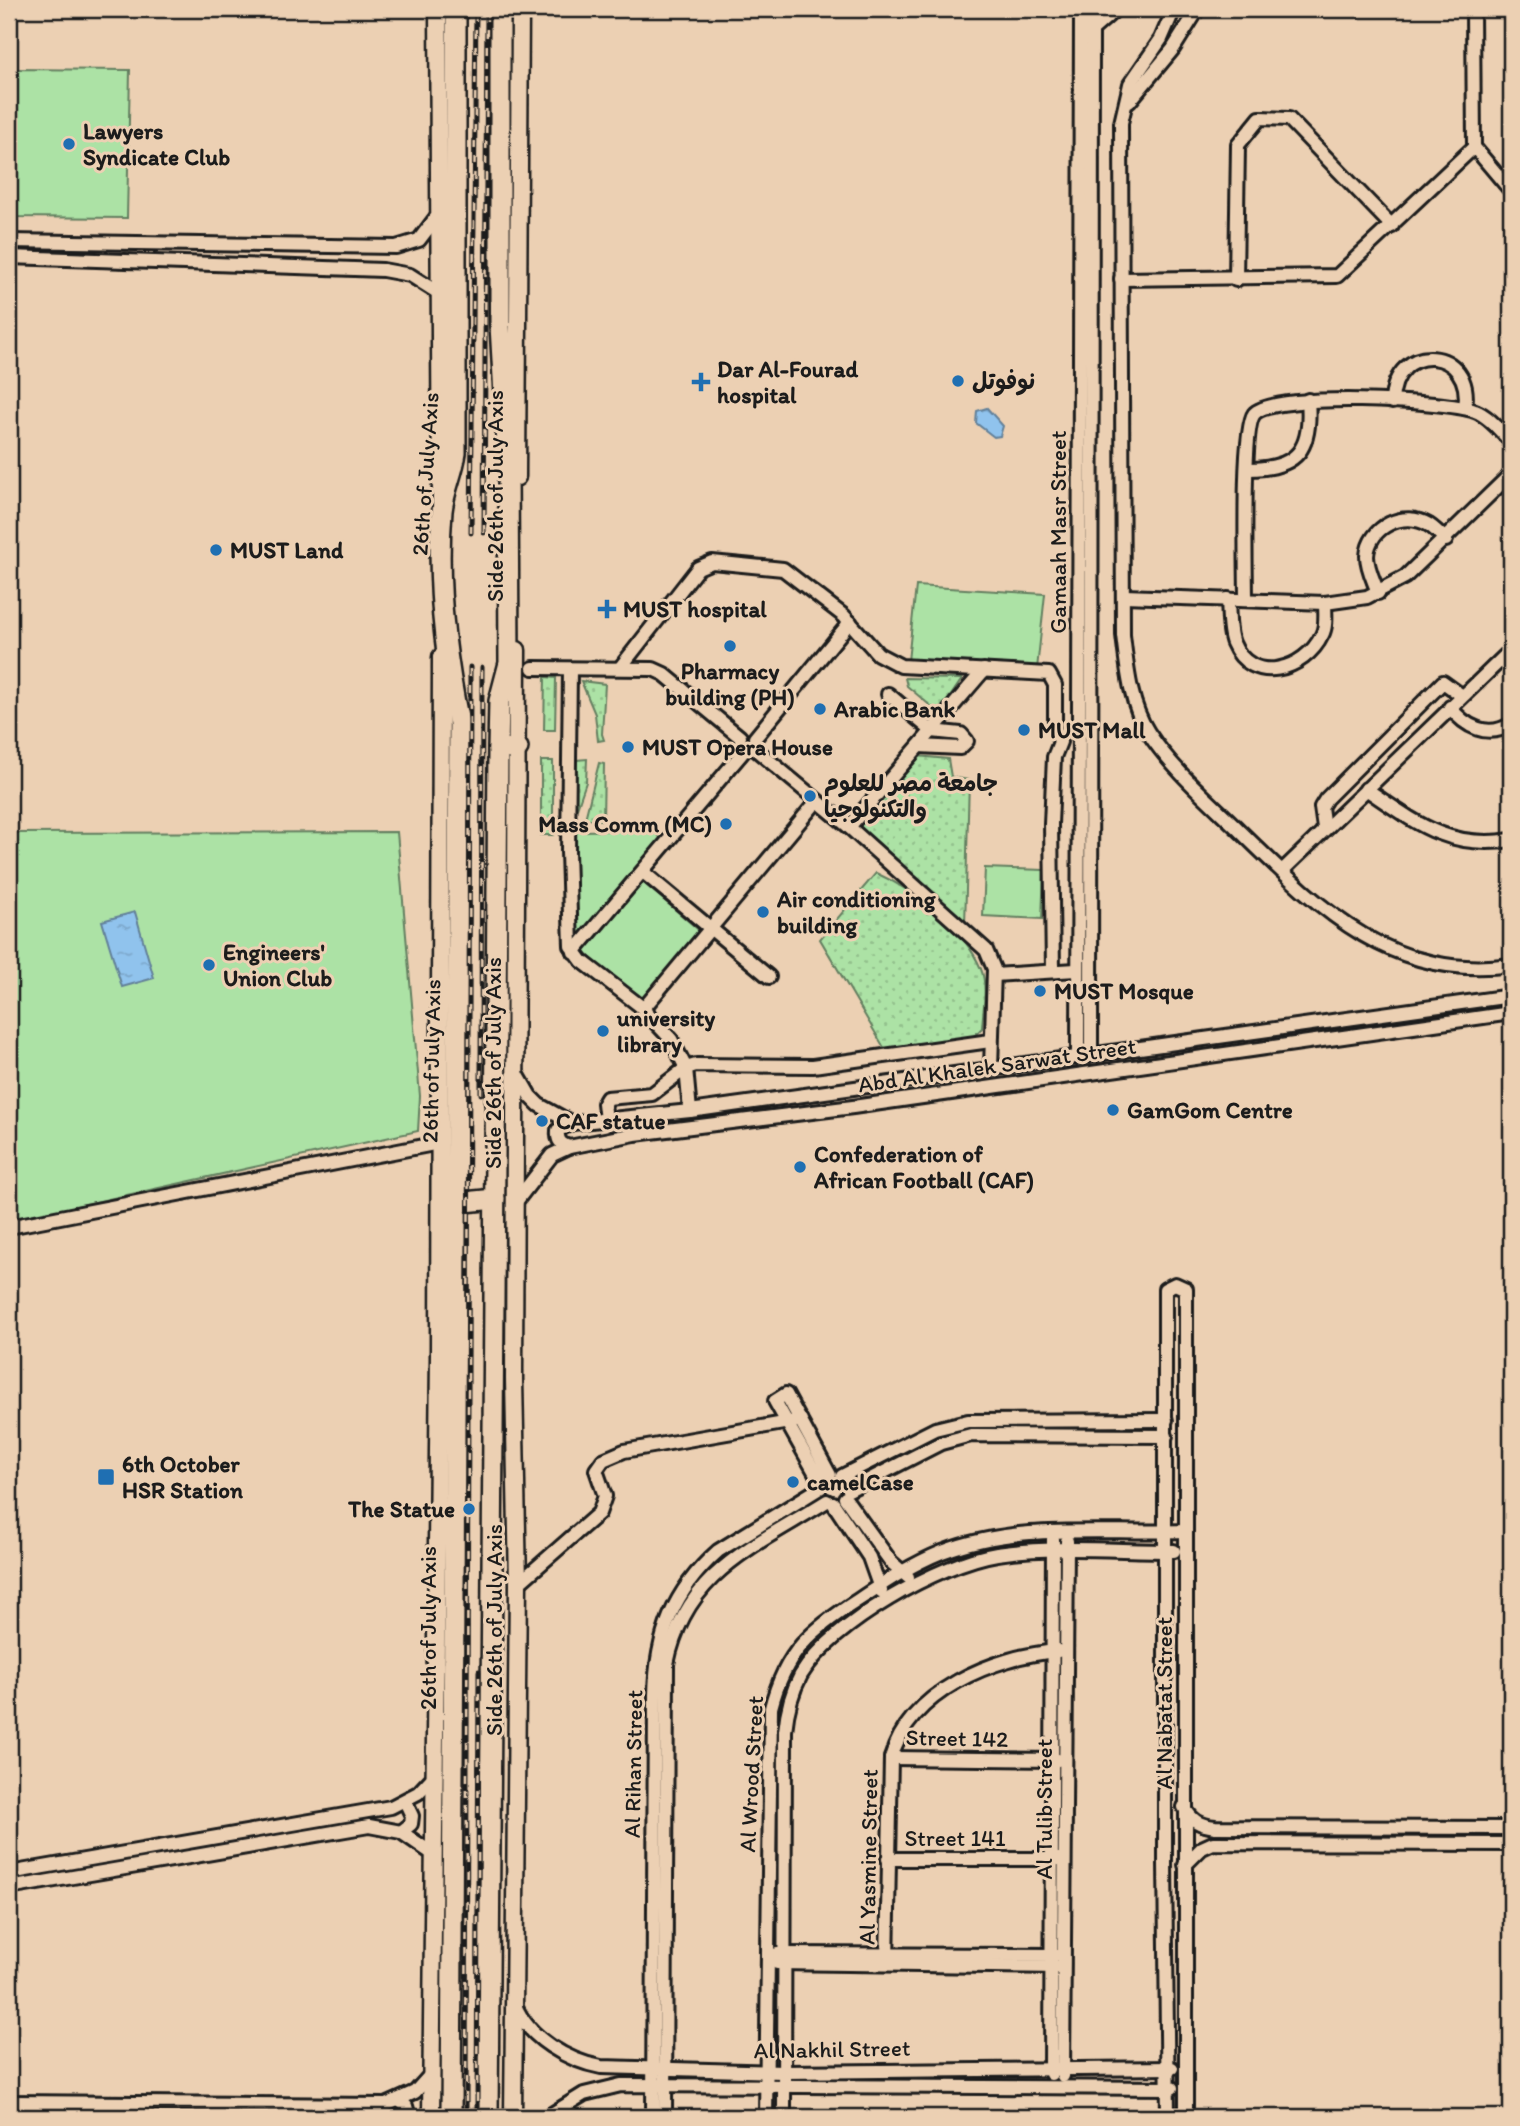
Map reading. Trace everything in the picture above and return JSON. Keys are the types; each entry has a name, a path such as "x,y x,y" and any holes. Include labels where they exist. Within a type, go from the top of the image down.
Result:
{"highway":[{"name":"26th of July Axis","path":"451,2117 454,1203 450,792 458,723 448,668 443,610 442,513 456,453 456,9"},
{"path":"488,2117 498,749 499,701 509,663 512,537 500,324 500,9"},
{"path":"498,749 518,748"},
{"path":"454,1203 495,1199"},
{"path":"439,1354 453,1317"}],"main road":[{"path":"438,9 438,485 442,513"},
{"name":"Side 26th of July Axis","path":"513,2117 512,1997 518,1584 515,1070 518,748 512,537 520,9"},
{"path":"431,2117 439,1143 450,792"}],"street":[{"name":"Gamaah Masr Street","path":"1081,9 1076,970 1084,1055"},
{"name":"Gamaah Masr Street","path":"1084,1055 1092,9"},
{"path":"1092,30 1116,9"},
{"path":"1174,9 1161,39 1130,84 1121,122 1120,516 1127,667 1131,690 1147,731 1218,809 1326,912 1380,944 1434,962 1473,967 1511,965"},
{"path":"1183,9 1190,9"},
{"path":"1124,108 1173,49 1198,9"},
{"path":"1473,9 1474,147 1511,191"},
{"path":"1236,280 1238,145 1256,122 1264,117 1283,117 1293,123 1392,226"},
{"path":"1121,279 1236,280 1336,276 1474,147"},
{"path":"9,241 396,247 419,240 439,214"},
{"path":"9,257 383,270 410,275 440,294"},
{"path":"1392,402 1396,380 1410,363 1425,358 1441,359 1454,366 1464,378 1468,393 1465,408"},
{"path":"1248,469 1267,469 1291,461 1298,454 1309,433 1308,400"},
{"path":"1246,600 1247,446 1252,415 1262,406 1308,400 1392,402 1465,408 1484,415 1511,442"},
{"path":"1124,596 1325,603 1378,593 1405,577 1511,474"},
{"path":"1378,593 1367,557 1374,535 1389,523 1406,519 1419,521 1428,524 1446,540"},
{"path":"620,668 705,563 783,569 850,622 878,654 901,666 1045,672 1054,679 1055,728 1059,742 1054,757 1051,824 1053,970"},
{"path":"1228,599 1232,640 1239,653 1259,669 1274,670 1298,663 1318,642 1324,632 1325,603"},
{"path":"574,952 751,745 850,622"},
{"path":"1282,871 1461,695 1511,650"},
{"path":"533,668 653,669 664,674 740,737 739,747 751,745 849,827 973,936 990,956 994,975 990,1041 992,1068"},
{"path":"570,669 568,852 574,952 643,1009 671,1039 686,1068 690,1111"},
{"path":"849,827 984,670"},
{"path":"1324,828 1321,807 1326,799 1443,682 1461,695"},
{"path":"888,694 932,731 961,734 967,741 960,748 919,746"},
{"path":"1450,707 1460,720 1474,728 1489,731 1511,724"},
{"path":"1366,789 1407,819 1446,837 1467,842 1511,840"},
{"path":"643,1009 817,801"},
{"path":"643,872 769,977"},
{"path":"994,975 1076,970"},
{"name":"Abd Al Khalek Sarwat Street","path":"572,1123 690,1111 1511,996"},
{"name":"Abd Al Khalek Sarwat Street","path":"515,1204 542,1165 569,1147 635,1134 853,1107 1511,1013"},
{"path":"606,1120 604,1103 607,1098 652,1094 686,1068 711,1062 759,1067 813,1066 990,1041"},
{"path":"515,1070 530,1096 539,1105 572,1123"},
{"path":"569,1147 562,1145 557,1138 558,1130 572,1123"},
{"path":"9,1227 439,1143"},
{"name":"Al Nabatat Street","path":"1168,2117 1165,2068 1165,1289 1175,1284 1186,1289 1183,2069 1186,2117"},
{"path":"781,1397 839,1498 869,1557 884,1603"},
{"path":"1003,1419 1003,1433"},
{"name":"Al Rihan Street","path":"653,2117 659,2086 667,1664 686,1596 718,1551 828,1481 935,1429 978,1420 1003,1419 1166,1420"},
{"path":"518,1584 599,1513 605,1496 596,1470 603,1460 624,1451 794,1422"},
{"name":"Al Rihan Street","path":"686,1596 728,1564 839,1498 940,1443 971,1435 1003,1433 1166,1436"},
{"path":"828,1481 901,1572 916,1584"},
{"name":"Al Wrood Street","path":"766,2117 771,1709 776,1687 797,1648 824,1622 901,1572 941,1553 974,1542 1005,1536 1067,1531 1185,1531"},
{"name":"Al Tulib Street","path":"1057,2087 1059,1760 1066,1650 1067,1531"},
{"name":"Al Tulib Street","path":"1053,1532 1052,1651 1059,1760"},
{"name":"Al Wrood Street","path":"784,2117 784,1779 787,1712 793,1693 813,1658 837,1635 884,1603 916,1584 973,1559 1053,1548 1186,1551"},
{"name":"Al Yasmine Street","path":"886,1959 891,1758 894,1748 915,1718 954,1684 1000,1661 1066,1650"},
{"path":"769,1744 785,1746"},
{"name":"Street 142","path":"891,1758 1059,1760"},
{"path":"9,1873 391,1807 405,1801 434,1776"},
{"path":"769,1778 784,1779"},
{"path":"401,1832 411,1824 412,1816 405,1801"},
{"path":"1184,1807 1191,1818 1202,1825 1215,1827 1511,1828"},
{"path":"9,1888 369,1826 401,1832 433,1854"},
{"path":"1185,1866 1202,1847 1213,1843 1511,1844"},
{"name":"Street 141","path":"888,1859 1058,1859"},
{"path":"766,1959 1057,1961"},
{"name":"Al Nakhil Street","path":"512,1997 519,2015 533,2031 566,2055 601,2067 784,2072 1183,2069"},
{"path":"9,2102 386,2105 400,2101 421,2087 432,2074"},
{"name":"Al Nakhil Street","path":"547,2117 572,2099 621,2085 785,2088 1184,2086"},
{"name":"Al Rihan Street","path":"659,2086 665,2117"},
{"path":"400,2101 406,2106 409,2117"}],"green space":[{"name":"Lawyers Syndicate Club","path":"9,69 130,70 127,218 9,217"},
{"path":"916,586 1045,594 1037,669 908,661"},
{"path":"545,677 556,678 555,730 544,730"},
{"path":"905,678 962,679 939,713 907,686"},
{"path":"581,681 605,684 602,734 604,740 598,741 595,714"},
{"path":"917,756 948,759 951,777 969,780 965,926 859,827"},
{"path":"587,759 586,782 576,811 576,760"},
{"path":"541,761 553,761 553,835 541,835"},
{"path":"599,763 604,764 603,820 585,819"},
{"path":"654,830 664,842 575,941 576,831"},
{"name":"Engineers' Union Club","path":"397,832 420,1096 418,1131 9,1221 9,833"},
{"path":"985,868 1044,870 1042,919 983,916"},
{"path":"876,873 907,890 937,912 963,939 973,954 981,969 985,990 982,1028 974,1036 886,1051 820,939"},
{"path":"643,882 701,932 650,995 637,999 583,951"}],"water":[{"path":"987,408 1003,426 1000,436 994,437 976,423 977,411"},
{"path":"135,912 154,978 122,987 102,921"}],"railway":[{"path":"471,533 476,9"},
{"path":"484,533 487,9"},
{"path":"466,2117 470,667"},
{"path":"481,1094 482,667"},
{"path":"477,2117 479,1671"}],"place":[{"name":"Lawyers Syndicate Club","path":"69,144"},
{"name":"نوفوتل","path":"958,381"},
{"name":"Dar Al-Fourad hospital","path":"701,382"},
{"name":"MUST Land","path":"216,550"},
{"name":"MUST hospital","path":"607,609"},
{"name":"Pharmacy building (PH)","path":"730,646"},
{"name":"Arabic Bank","path":"820,709"},
{"name":"MUST Mall","path":"1024,730"},
{"name":"MUST Opera House","path":"628,747"},
{"name":"جامعة مصر للعلوم والتكنولوجيا","path":"810,796"},
{"name":"Mass Comm (MC)","path":"726,824"},
{"name":"Air conditioning building","path":"763,912"},
{"name":"Engineers' Union Club","path":"209,965"},
{"name":"MUST Mosque","path":"1040,991"},
{"name":"university library","path":"603,1031"},
{"name":"GamGom Centre","path":"1113,1110"},
{"name":"CAF statue","path":"542,1121"},
{"name":"Confederation of African Football (CAF)","path":"800,1167"},
{"name":"6th October HSR Station","path":"106,1477"},
{"name":"camelCase","path":"793,1482"},
{"name":"The Statue","path":"469,1509"}]}
